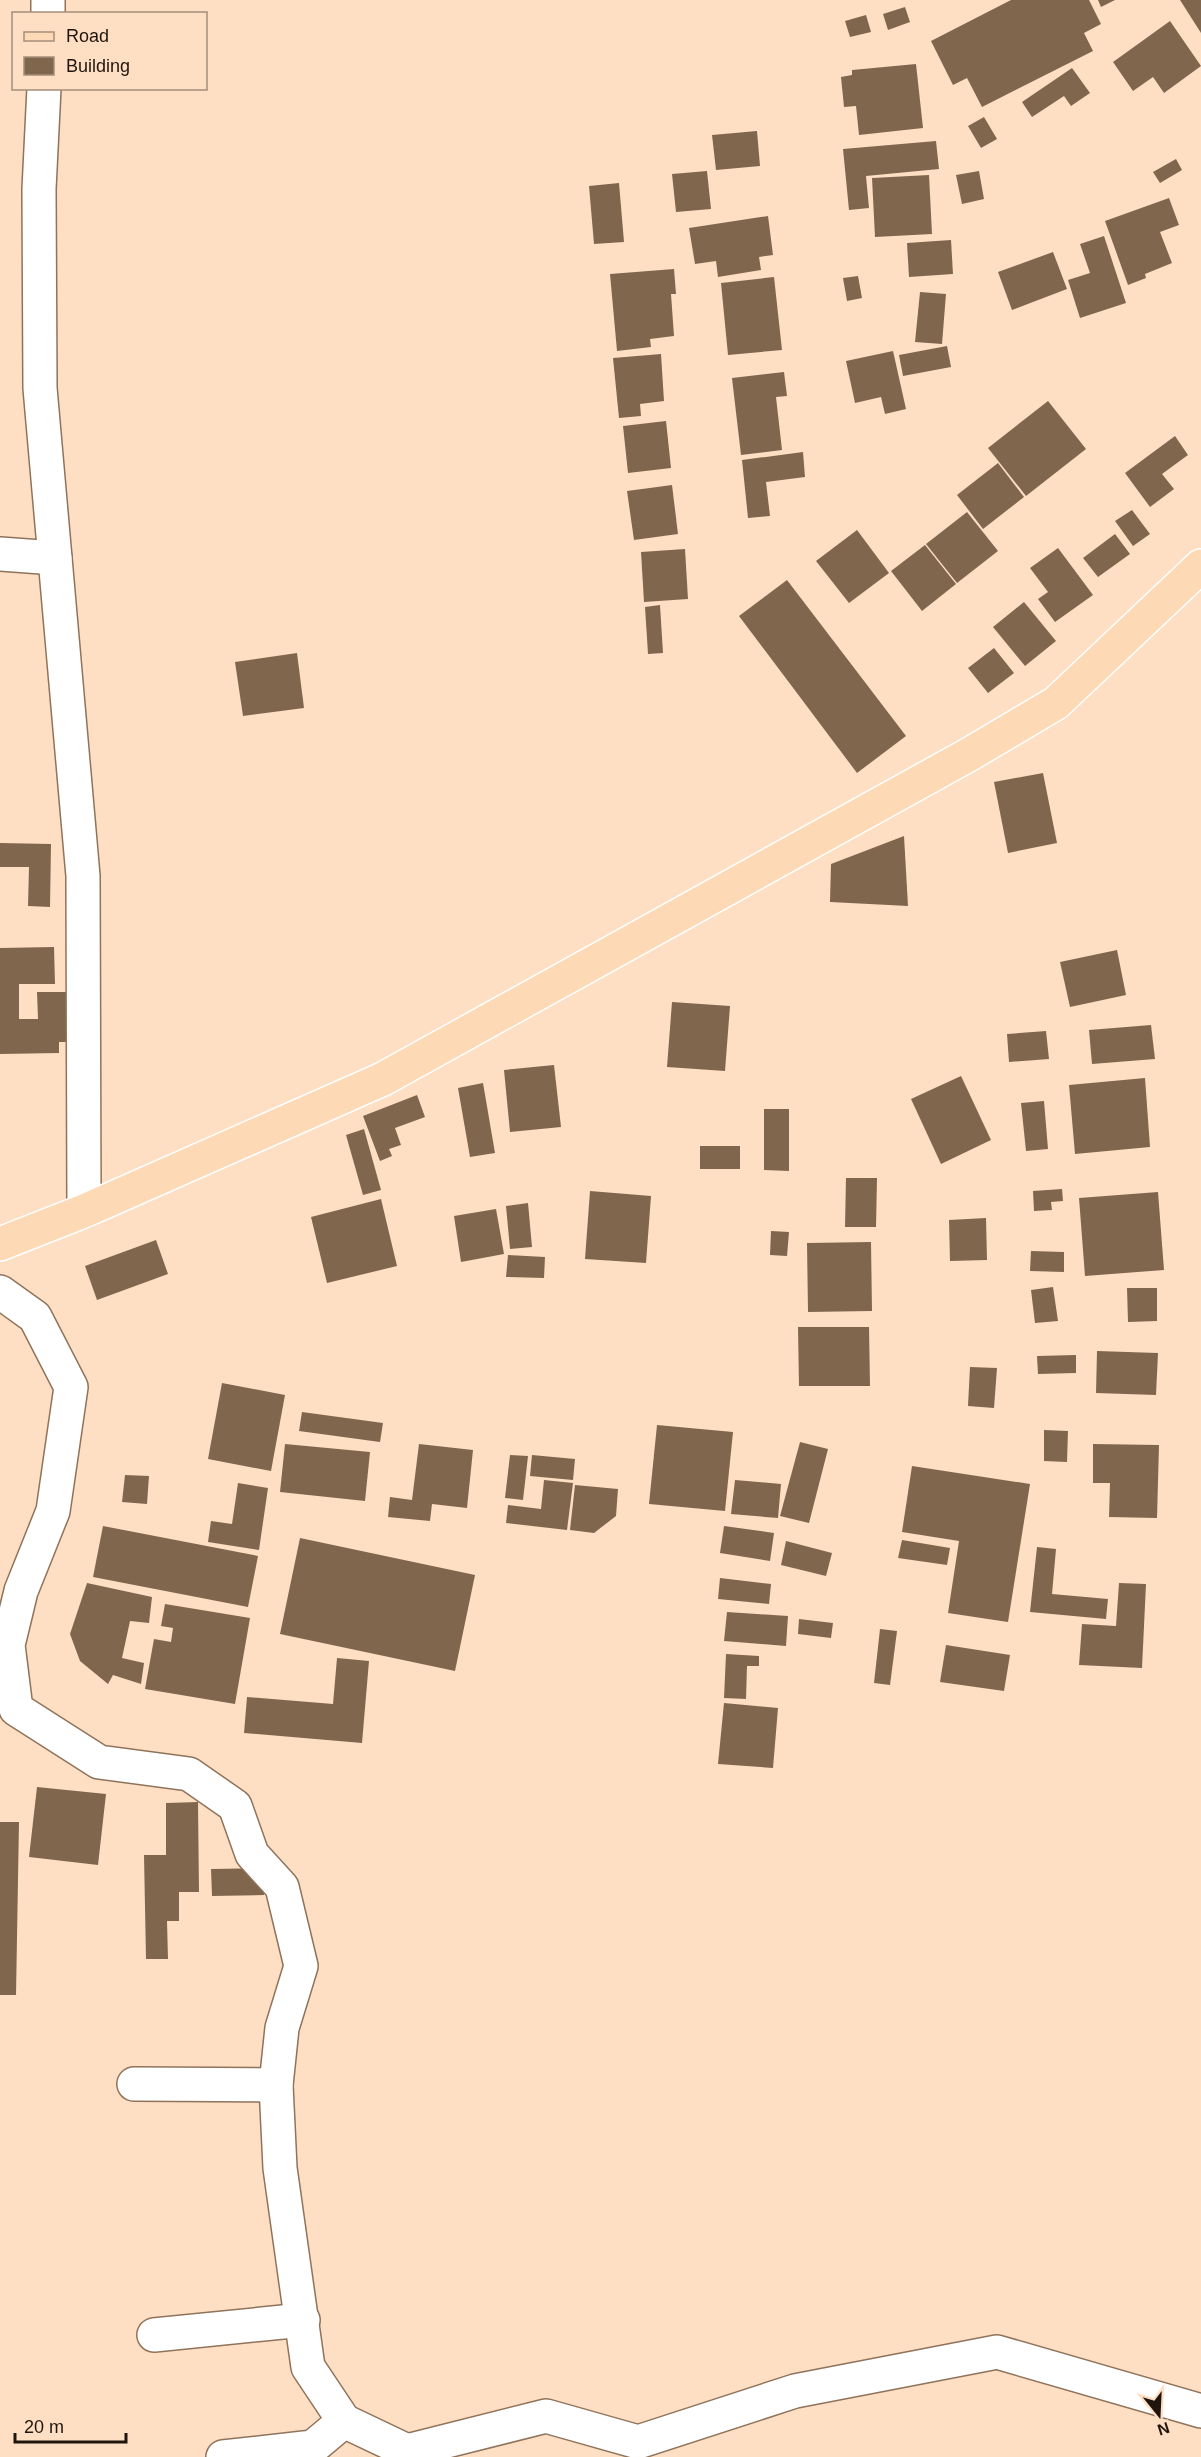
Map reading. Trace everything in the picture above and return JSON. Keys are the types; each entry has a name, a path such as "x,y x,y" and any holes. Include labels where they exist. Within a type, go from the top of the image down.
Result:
{"main road":[{"path":"0,1244 84,1211 384,1079 970,754 1056,703 1201,566"}],"street":[{"path":"44,90 39,189 40,388 83,876 84,1211"},
{"path":"0,554 55,558"},
{"path":"0,1292 35,1317 71,1386 52,1511 21,1591 8,1645 16,1709 99,1762 189,1774 235,1806 252,1854 282,1887 301,1966 282,2028 276,2085 280,2168 308,2367 344,2421 407,2451 546,2416 638,2442 795,2391 998,2352 1201,2411"},
{"path":"134,2084 276,2085"},
{"path":"154,2335 303,2320"},
{"path":"223,2457 314,2447 344,2421"}],"building":[{"path":"1011,0 1089,0 1101,24 1084,33 1093,51 982,107 967,78 953,85 931,41"},
{"path":"1098,0 1115,0 1101,7"},
{"path":"1180,0 1201,0 1201,33"},
{"path":"905,7 910,22 888,30 883,14"},
{"path":"866,15 871,32 850,37 845,21"},
{"path":"1170,21 1201,66 1164,93 1153,77 1133,91 1113,62"},
{"path":"916,64 923,128 859,135 856,106 844,107 841,77 852,75 852,70"},
{"path":"1072,68 1090,93 1071,106 1064,96 1032,117 1022,102"},
{"path":"984,117 997,139 981,148 968,126"},
{"path":"757,131 760,166 716,170 712,135"},
{"path":"936,141 939,169 866,176 869,208 849,210 843,149"},
{"path":"1176,159 1182,170 1160,183 1153,172"},
{"path":"707,171 711,209 676,212 672,174"},
{"path":"979,171 984,199 962,204 956,175"},
{"path":"929,175 932,234 875,237 872,178"},
{"path":"619,183 624,242 594,244 589,186"},
{"path":"1169,198 1179,225 1160,232 1172,263 1145,274 1146,278 1128,285 1105,221"},
{"path":"768,216 773,255 759,257 761,270 718,277 716,261 695,264 689,228"},
{"path":"1104,236 1126,303 1080,318 1068,280 1090,273 1080,244"},
{"path":"951,240 953,274 909,277 907,243"},
{"path":"1053,252 1067,289 1012,310 998,272"},
{"path":"674,269 676,294 671,294 674,336 650,339 651,347 617,351 610,274"},
{"path":"858,276 862,298 847,301 843,278"},
{"path":"774,277 782,350 728,355 721,283"},
{"path":"920,292 946,294 942,344 915,342"},
{"path":"947,346 951,367 903,376 899,355"},
{"path":"893,351 906,409 885,414 881,397 855,403 846,361"},
{"path":"661,354 664,401 640,404 641,416 619,418 613,358"},
{"path":"784,372 787,396 776,397 782,450 741,455 732,378"},
{"path":"1048,401 1086,449 1026,496 988,448"},
{"path":"666,421 671,468 628,473 623,426"},
{"path":"1175,436 1188,455 1162,474 1174,489 1150,507 1125,473"},
{"path":"803,452 805,477 766,482 770,516 748,518 742,460"},
{"path":"998,463 1024,497 983,529 957,495"},
{"path":"672,485 678,534 634,540 627,491"},
{"path":"1132,510 1150,534 1133,546 1115,521"},
{"path":"967,512 998,551 957,583 926,544"},
{"path":"857,530 889,573 849,603 816,561"},
{"path":"1115,534 1130,554 1098,577 1083,558"},
{"path":"925,545 956,584 922,611 891,571"},
{"path":"1058,548 1093,595 1055,622 1038,599 1048,592 1030,568"},
{"path":"685,549 688,599 644,602 641,552"},
{"path":"787,580 906,736 857,773 739,616"},
{"path":"1024,602 1056,641 1025,666 993,627"},
{"path":"660,605 663,653 648,654 645,607"},
{"path":"994,648 1014,673 988,693 968,668"},
{"path":"297,653 304,708 243,716 235,662"},
{"path":"1043,773 1057,843 1008,853 994,782"},
{"path":"904,836 908,906 830,902 831,864"},
{"path":"0,843 51,844 50,907 28,906 29,867 0,867"},
{"path":"54,947 55,984 19,984 19,1019 38,1019 37,992 70,992 71,1042 59,1042 59,1053 0,1054 0,948"},
{"path":"1117,950 1126,995 1070,1007 1060,962"},
{"path":"672,1002 730,1006 725,1071 667,1067"},
{"path":"1151,1025 1155,1059 1092,1064 1089,1030"},
{"path":"1046,1031 1049,1059 1009,1062 1007,1034"},
{"path":"554,1065 561,1127 510,1132 504,1070"},
{"path":"961,1076 991,1140 941,1164 911,1099"},
{"path":"1145,1078 1150,1147 1075,1154 1069,1085"},
{"path":"483,1083 495,1153 470,1157 458,1088"},
{"path":"417,1095 425,1117 395,1128 401,1145 389,1149 392,1156 380,1161 363,1116"},
{"path":"1044,1101 1048,1149 1026,1151 1021,1103"},
{"path":"764,1109 789,1109 789,1171 764,1170"},
{"path":"364,1129 381,1190 363,1195 346,1135"},
{"path":"700,1146 740,1146 740,1169 700,1169"},
{"path":"846,1178 877,1178 876,1227 845,1227"},
{"path":"1062,1189 1063,1201 1051,1202 1052,1210 1034,1211 1033,1191"},
{"path":"590,1191 651,1196 646,1263 585,1259"},
{"path":"1158,1192 1164,1270 1085,1276 1079,1198"},
{"path":"381,1199 397,1266 327,1283 311,1217"},
{"path":"528,1203 532,1247 510,1249 506,1206"},
{"path":"496,1209 504,1254 461,1262 454,1216"},
{"path":"986,1218 987,1260 950,1261 949,1220"},
{"path":"771,1231 789,1232 787,1256 770,1255"},
{"path":"156,1240 168,1274 97,1300 85,1266"},
{"path":"871,1242 872,1311 808,1312 807,1243"},
{"path":"1031,1251 1064,1252 1064,1272 1030,1271"},
{"path":"508,1255 545,1257 544,1278 506,1277"},
{"path":"1053,1287 1058,1321 1035,1323 1031,1290"},
{"path":"1127,1288 1157,1288 1157,1321 1128,1322"},
{"path":"798,1327 869,1327 870,1386 799,1386"},
{"path":"1097,1351 1158,1353 1156,1395 1096,1393"},
{"path":"1076,1355 1076,1373 1038,1374 1037,1356"},
{"path":"970,1367 997,1368 994,1408 968,1406"},
{"path":"222,1383 285,1395 271,1471 208,1459"},
{"path":"302,1412 383,1423 380,1442 299,1431"},
{"path":"657,1425 733,1432 725,1511 649,1504"},
{"path":"1044,1430 1068,1431 1067,1462 1044,1461"},
{"path":"800,1442 828,1449 809,1523 780,1516"},
{"path":"285,1444 370,1452 365,1501 280,1492"},
{"path":"419,1444 473,1450 467,1508 432,1504 430,1521 388,1517 390,1497 412,1500"},
{"path":"1093,1444 1159,1445 1157,1518 1109,1517 1110,1483 1093,1483"},
{"path":"510,1455 528,1456 523,1500 505,1498"},
{"path":"532,1455 575,1459 573,1480 530,1476"},
{"path":"912,1466 1030,1484 1008,1622 948,1613 959,1541 902,1532"},
{"path":"125,1475 149,1476 147,1504 122,1502"},
{"path":"544,1480 573,1483 567,1530 506,1523 508,1505 541,1509"},
{"path":"735,1480 781,1484 778,1518 731,1514"},
{"path":"238,1483 268,1488 259,1550 208,1542 211,1521 232,1524"},
{"path":"575,1485 618,1489 616,1516 594,1533 570,1530"},
{"path":"103,1526 258,1556 248,1607 93,1577"},
{"path":"724,1526 774,1533 770,1561 720,1553"},
{"path":"300,1538 475,1575 455,1671 280,1634"},
{"path":"902,1540 950,1548 947,1565 898,1558"},
{"path":"786,1541 832,1553 826,1576 781,1565"},
{"path":"1037,1547 1056,1549 1052,1594 1108,1599 1106,1619 1030,1612"},
{"path":"720,1578 771,1584 769,1604 718,1599"},
{"path":"87,1583 152,1597 149,1623 130,1621 122,1658 144,1663 141,1684 113,1675 108,1684 80,1661 70,1634"},
{"path":"1119,1583 1146,1584 1142,1668 1079,1665 1082,1624 1116,1626"},
{"path":"165,1604 250,1618 235,1704 145,1689 154,1639 171,1642 173,1628 161,1626"},
{"path":"727,1612 788,1616 786,1646 724,1641"},
{"path":"799,1619 833,1623 831,1638 798,1634"},
{"path":"880,1629 897,1631 890,1685 874,1683"},
{"path":"946,1645 1010,1655 1004,1691 940,1682"},
{"path":"726,1654 759,1656 759,1666 747,1666 746,1699 724,1698"},
{"path":"337,1658 369,1661 362,1743 244,1733 247,1697 333,1704"},
{"path":"724,1703 778,1708 773,1768 718,1764"},
{"path":"37,1787 106,1794 98,1865 29,1857"},
{"path":"198,1802 199,1892 179,1892 179,1921 167,1921 168,1959 146,1959 144,1855 166,1855 166,1803"},
{"path":"0,1822 19,1822 16,1995 0,1995"},
{"path":"263,1868 264,1895 212,1896 211,1869"}]}
